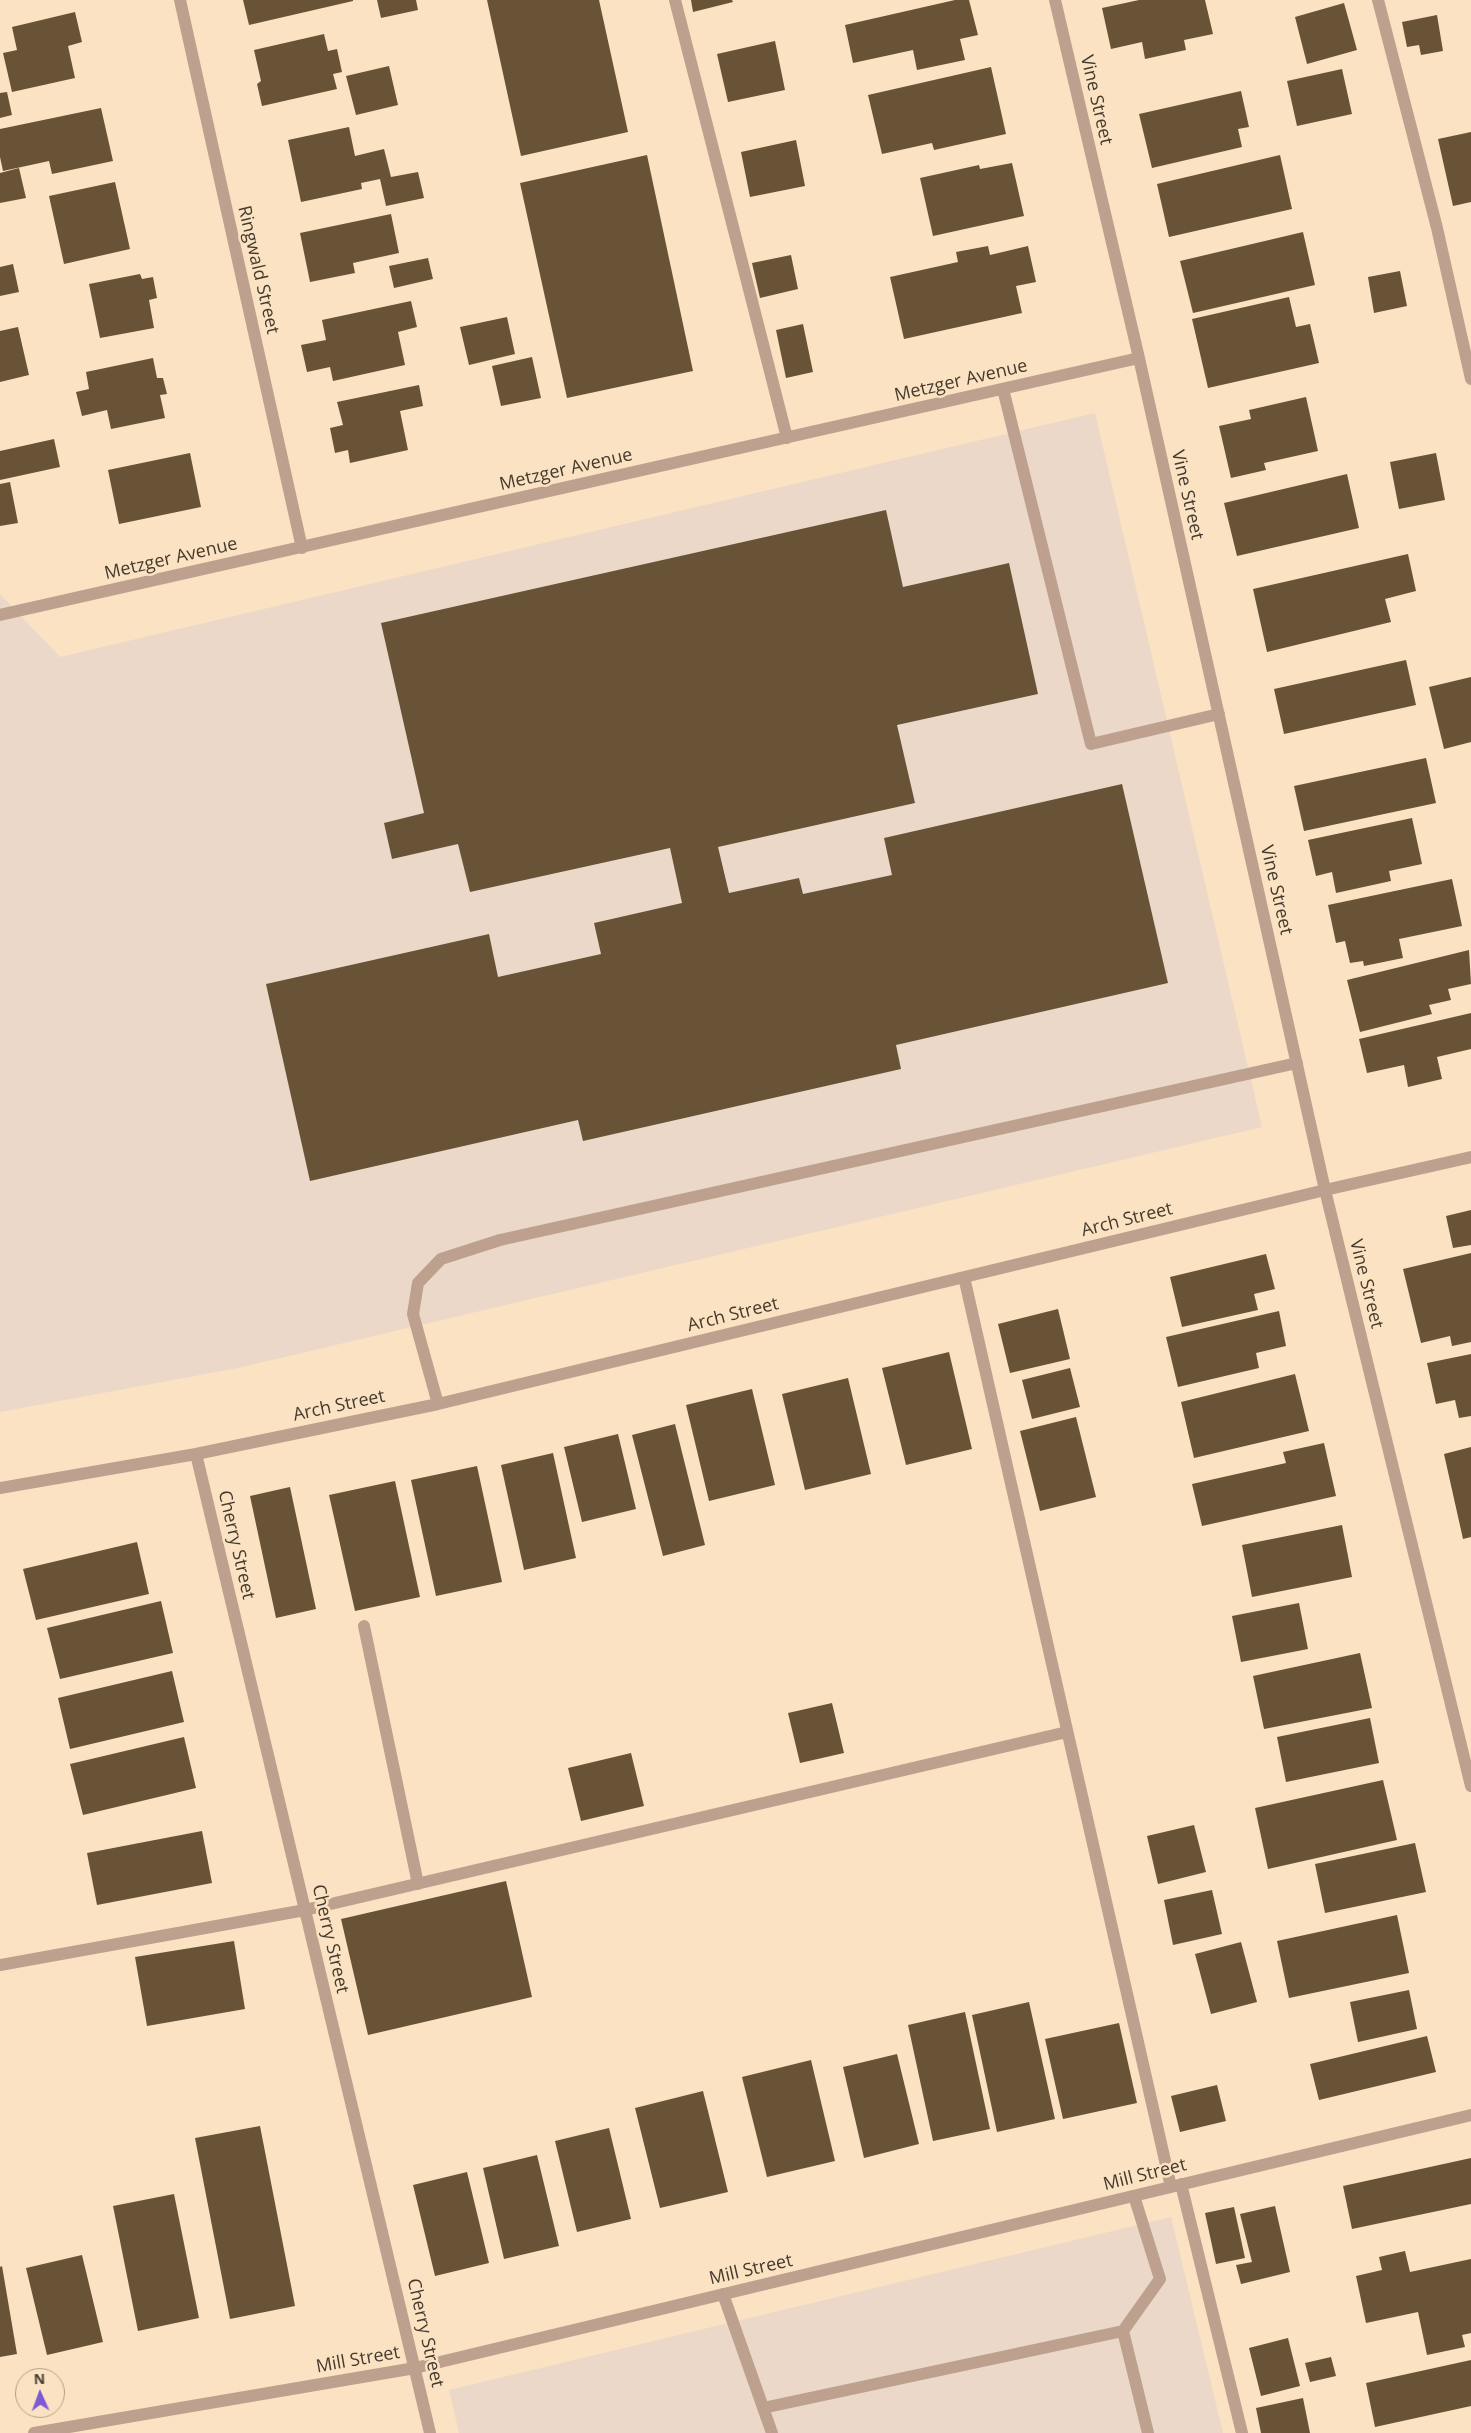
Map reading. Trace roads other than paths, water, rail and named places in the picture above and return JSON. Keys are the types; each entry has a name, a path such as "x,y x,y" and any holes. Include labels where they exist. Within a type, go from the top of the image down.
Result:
{"street":[{"name":"Ringwald Street","path":"180,0 302,548"},
{"path":"675,0 787,438"},
{"name":"Vine Street","path":"1055,0 1139,358 1325,1190 1471,1786"},
{"path":"1378,0 1438,228 1471,379"},
{"name":"Metzger Avenue","path":"0,615 1139,358"},
{"path":"1004,389 1091,744 1219,714"},
{"path":"438,1404 413,1314 418,1283 441,1259 500,1240 1297,1063"},
{"name":"Arch Street","path":"0,1488 196,1454 438,1404 1325,1190 1471,1158"},
{"path":"964,1277 1067,1732 1176,2186 1242,2433"},
{"name":"Cherry Street","path":"196,1454 430,2433"},
{"path":"364,1626 418,1884"},
{"path":"0,1965 305,1910 1067,1732"},
{"name":"Mill Street","path":"34,2433 50,2432 415,2368 1471,2115"},
{"path":"763,2408 1123,2331 1160,2279 1134,2196"},
{"path":"723,2294 772,2433"},
{"path":"1123,2331 1148,2433"}]}
